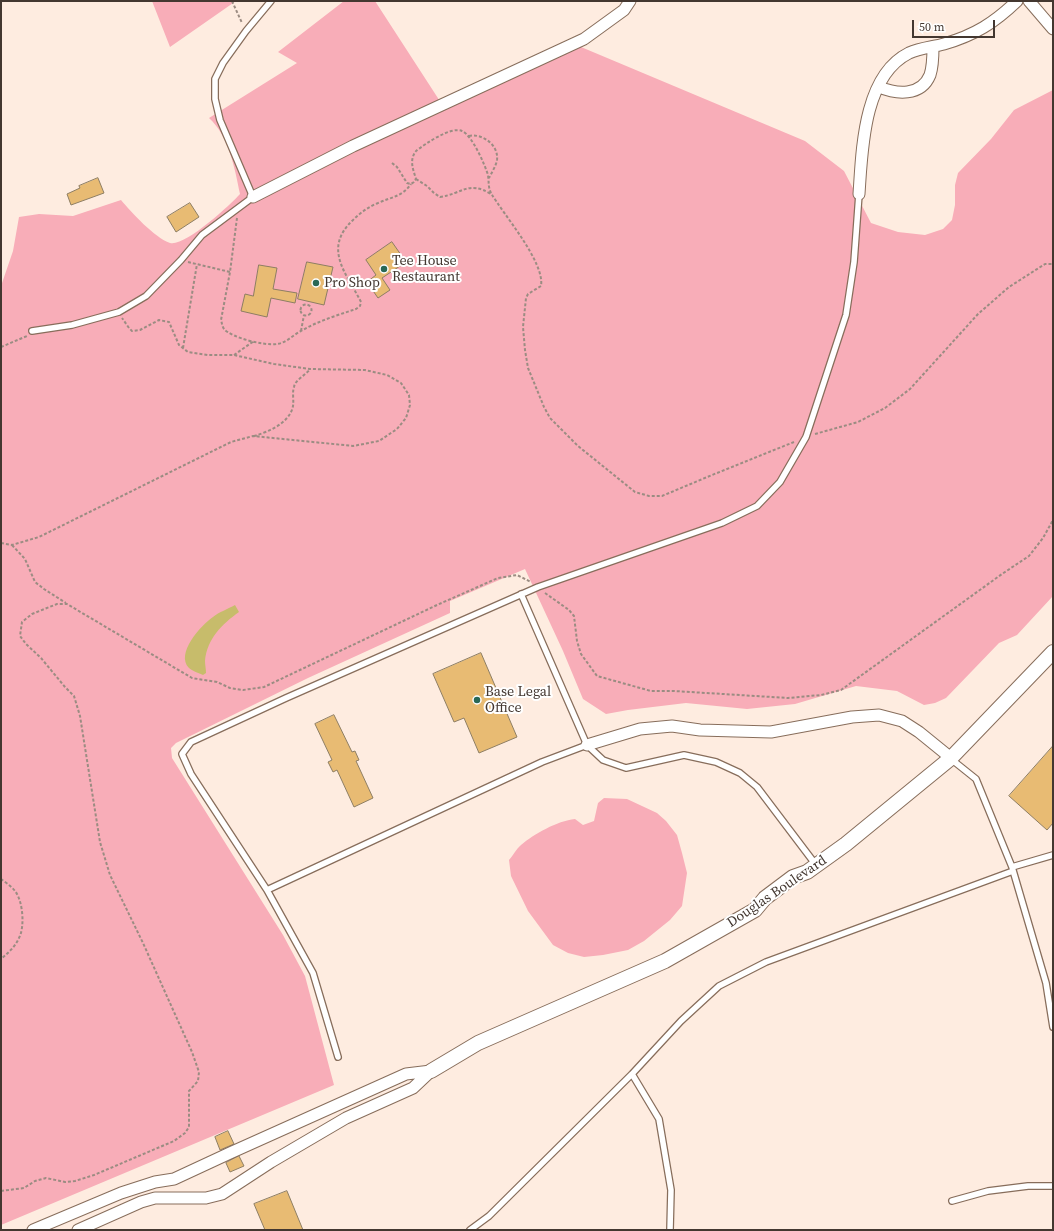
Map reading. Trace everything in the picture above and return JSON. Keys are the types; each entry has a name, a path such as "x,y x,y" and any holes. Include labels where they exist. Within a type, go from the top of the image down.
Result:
{"street":[{"path":"253,197 353,146 584,39 624,10 630,1"},
{"path":"859,194 863,148 871,103 885,74 895,62 909,54 964,38 982,29 1003,14 1017,1"},
{"path":"1029,1 1053,29"},
{"path":"878,86 899,93 910,92 919,88 927,81 930,74 933,47"},
{"name":"Douglas Boulevard","path":"431,1071 478,1043 665,961 755,910 766,898 793,877 807,872 846,844 951,758 1053,652"},
{"path":"588,745 640,729 672,726 700,730 771,732 852,717 879,715 902,721 919,732 951,758"},
{"path":"34,1230 82,1210 121,1206 141,1202 206,1198 222,1194 271,1162 340,1122 413,1088 431,1071"},
{"path":"78,1230 121,1206 155,1182 174,1180 243,1147 406,1074 431,1071"}],"lane":[{"path":"32,331 72,325 119,312 146,296 181,260 202,235 253,197 220,120 216,99 215,79 222,63 246,31 272,1"},
{"path":"338,1057 313,973 267,890 191,774 182,754 191,742 293,694 521,594 722,523 757,506 780,482 806,437 846,315 854,262 859,194"},
{"path":"521,594 588,745 603,760 626,768 684,755 716,762 740,774 757,787 816,866"},
{"path":"267,890 542,762 588,745"},
{"path":"951,758 976,779 1013,869 1046,983 1053,1027"},
{"path":"470,1230 489,1216 632,1074 681,1021 719,986 766,962 1053,855"},
{"path":"632,1074 659,1119 671,1190 670,1230"},
{"path":"952,1201 988,1191 1028,1186 1053,1186"}],"path":[{"path":"232,1 246,31"},
{"path":"492,194 484,190 466,188 447,196 440,197 428,186 416,179 411,166 413,155 416,151 454,129 463,131 469,136 485,165 488,178 488,188 492,194 502,210 515,226 539,271 542,282 541,286 528,294 526,298 524,327 525,350 528,368 544,407 550,418 578,446 635,492 649,496 662,496 806,437 858,422 885,408 910,389 978,314 1010,287 1045,264 1053,264"},
{"path":"469,136 481,136 486,139 492,144 497,153 495,165 488,178"},
{"path":"392,163 397,167 407,183 411,184"},
{"path":"239,207 230,272 222,314 222,324 224,328 233,336 254,342 277,344 290,339 301,331 360,306 361,302 348,280 342,265 338,251 339,238 348,224 363,211 378,203 404,193 416,179"},
{"path":"181,260 230,272"},
{"path":"183,348 197,264"},
{"path":"301,331 304,316 300,310 302,306 307,305 311,308 311,312 309,315 304,316"},
{"path":"119,312 125,323 132,331 140,330 159,320 169,322 179,345 188,352 208,356 234,355 274,364 310,369 365,370 387,375 402,383 409,395 410,405 406,418 397,429 379,441 352,446 253,436"},
{"path":"1,347 25,338 32,331"},
{"path":"234,355 254,342"},
{"path":"1,544 12,545 39,537 224,446 266,432 277,426 288,417 293,408 294,386 310,369"},
{"path":"12,545 25,559 35,582 44,589 168,665 192,678 217,682 230,688 243,690 264,687 437,605 498,578 517,575 538,587 569,610 574,616 577,641 581,654 597,676 651,691 788,698 821,695 841,690 1029,556 1043,538 1053,520"},
{"path":"1,1191 24,1188 35,1181 46,1178 65,1182 75,1181 94,1175 174,1141 185,1133 189,1127 189,1091 198,1081 199,1072 192,1052 143,943 110,875 100,842 80,716 74,696 20,636 22,622 32,614 57,604 67,604"},
{"path":"1,879 15,890 21,901 22,916 20,937 14,946 1,959"}],"shaded area":[{"path":"152,1 236,1 170,47"},
{"path":"344,1 375,1 445,109 581,47 805,141 844,171 871,223 898,232 925,235 943,229 952,220 955,205 955,185 958,173 991,139 1014,110 1053,90 1053,596 1017,635 999,643 946,698 935,703 924,705 897,691 856,686 795,704 747,709 686,703 606,714 583,699 563,651 525,569 450,601 450,613 308,678 176,743 171,748 172,758 283,935 305,976 334,1085 1,1225 1,286 13,251 19,217 39,214 73,216 121,200 137,218 157,236 170,243 186,239 207,224 240,194 230,153 226,143 216,125 209,118 297,63 278,52"},
{"path":"235,605 239,612 216,633 206,653 206,673 203,675 190,669 186,662 185,655 191,640 208,621"},
{"path":"604,798 627,799 657,813 666,821 677,835 687,873 682,906 670,920 644,941 628,950 584,957 568,953 553,945 528,911 511,876 509,860 519,847 526,841 553,825 575,819 583,825 594,821 598,803"}],"building":[{"path":"98,178 104,193 71,205 67,194 80,188 79,186"},
{"path":"190,203 199,217 176,232 167,217"},
{"name":"Tee House Restaurant","path":"392,242 406,262 382,278 390,290 378,298 367,282 376,275 366,260"},
{"name":"Pro Shop","path":"307,262 333,267 324,305 298,299"},
{"path":"259,265 277,268 273,289 297,293 295,303 271,298 267,317 241,311 245,294 253,296"},
{"path":"481,653 517,737 479,753 464,718 454,722 433,674"},
{"path":"334,715 352,752 355,751 359,760 356,761 373,798 354,807 337,770 333,772 328,762 332,760 315,724"},
{"path":"1053,746 1053,823 1047,830 1009,796"},
{"path":"228,1131 234,1144 220,1150 215,1137"},
{"path":"239,1156 244,1166 230,1172 226,1163"},
{"path":"287,1191 303,1230 265,1230 254,1204"}],"place":[{"name":"Tee House Restaurant","path":"384,269"},
{"name":"Pro Shop","path":"316,283"},
{"name":"Base Legal Office","path":"477,700"}]}
